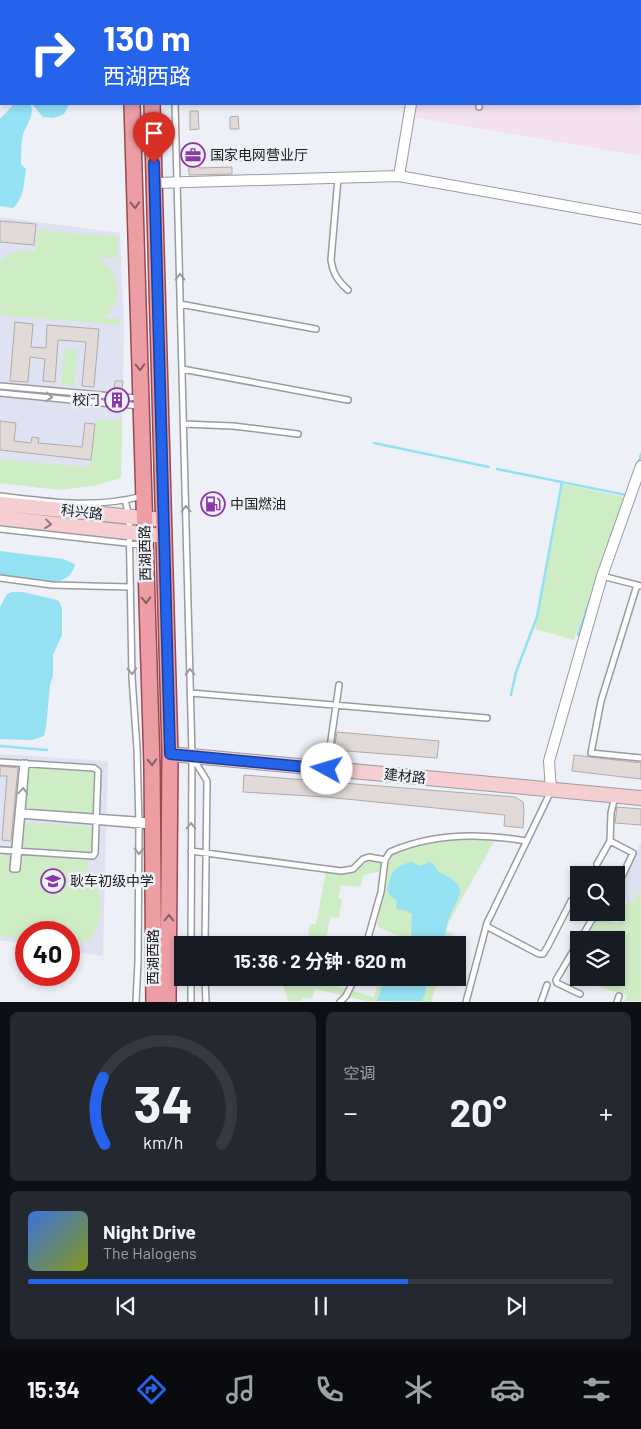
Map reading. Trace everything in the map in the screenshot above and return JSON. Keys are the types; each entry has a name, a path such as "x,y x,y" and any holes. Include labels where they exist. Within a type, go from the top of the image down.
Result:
{"main road":[{"name":"西湖西路","path":"132,105 143,496 136,517 144,540 152,766 146,823 154,1002"},
{"name":"西湖西路","path":"152,105 170,754 168,1002"}],"street":[{"path":"399,176 410,105"},
{"path":"155,183 399,176 641,219"},
{"path":"551,790 549,761 602,576 641,466"},
{"name":"科兴路","path":"0,504 164,520"},
{"name":"科兴路","path":"0,518 144,540 163,536"},
{"name":"建材路","path":"170,754 641,798"}],"lane":[{"path":"175,105 192,756 191,936"},
{"path":"338,178 331,260 332,270 337,279 348,290"},
{"path":"180,304 316,329"},
{"path":"182,369 348,400"},
{"path":"0,386 112,396"},
{"path":"0,392 113,404"},
{"path":"121,397 141,402"},
{"path":"120,404 141,402"},
{"path":"184,424 233,426 298,434"},
{"path":"0,496 77,504 125,500 143,496"},
{"path":"125,500 136,517 128,538 132,677 137,749 146,823 136,1002"},
{"path":"0,529 128,538"},
{"path":"602,576 639,585 601,700 591,753 641,758"},
{"path":"0,578 52,585 130,587"},
{"path":"327,769 339,685"},
{"path":"190,693 487,718"},
{"path":"192,756 207,781 205,936"},
{"path":"0,762 97,769 98,771 95,853 93,856 0,850"},
{"path":"17,851 24,763"},
{"path":"466,1002 486,926 551,790"},
{"path":"597,864 610,841 611,813 615,796"},
{"path":"21,814 146,823"},
{"path":"369,936 381,892 385,860 390,852 397,848 449,836 486,835 526,842"},
{"path":"610,841 633,853 625,870"},
{"path":"191,851 341,871 354,869 363,859 369,857 385,860"},
{"path":"486,926 539,954 543,954 570,901"},
{"path":"570,956 556,980 557,983 580,994"},
{"path":"541,1002 547,985"},
{"path":"191,986 191,1002"},
{"path":"205,986 206,1002"},
{"path":"340,1002 352,986"}],"shaded area":[{"path":"416,105 641,105 641,156 414,117"},
{"path":"0,217 120,233 124,326 121,478 96,485 60,490 0,483"},
{"name":"耿车初级中学","path":"0,754 108,761 103,956 80,953 80,921 15,921 15,942 0,940"},
{"path":"641,842 641,892 639,892 633,904 625,900 625,877"}],"green space":[{"path":"37,230 118,237 117,258 98,257 111,270 117,286 115,303 111,311 104,318 120,319 120,325 0,315 0,309 3,309 0,304 0,262 12,253 20,251 35,252"},
{"path":"64,349 77,350 74,386 61,385"},
{"path":"96,420 122,420 121,478 96,485 60,490 0,483 0,460 90,467"},
{"path":"563,484 624,497 574,640 535,629"},
{"path":"29,766 96,771 93,813 26,809"},
{"path":"25,822 94,827 92,853 23,849"},
{"path":"477,838 495,840 449,922 446,931 453,934 452,936 399,936 380,928 377,924 389,862 393,855 404,850 455,839"},
{"path":"0,853 12,854 11,870 21,871 22,854 89,860 85,878 95,885 101,904 97,926 89,940 80,942 80,921 15,921 15,938 0,936"},
{"path":"370,860 380,863 382,868 378,872 363,875 361,887 341,885 338,898 342,900 339,918 330,917 327,936 308,936 310,924 316,924 326,872 341,874 352,872"},
{"path":"639,891 641,892 641,1001 625,1001 627,995 599,987 625,986 625,931 589,931 597,921 610,921 618,924 619,921 625,921 627,901 633,904"},
{"path":"283,986 335,986 374,997 377,986 436,986 431,1002 366,1001 315,989 312,999 303,998 302,1001 288,1001"}],"water":[{"path":"13,105 30,105 32,108 22,142 21,164 26,169 23,190 17,204 13,208 0,206 0,119"},
{"path":"33,105 68,105 64,114 54,118 43,117"},
{"path":"0,551 63,559 75,564 70,574 60,581 13,578 0,575"},
{"path":"23,592 53,599 59,601 62,608 62,635 53,655 53,676 50,685 46,728 44,736 32,740 0,739 0,607 7,594"},
{"path":"413,862 423,865 429,862 432,863 437,871 449,877 460,887 458,898 447,924 445,936 411,936 412,914 398,909 396,907 397,901 391,897 387,890 394,870"},
{"path":"382,986 426,986 422,1001 377,1001"}],"building":[{"path":"190,111 198,111 199,129 190,130"},
{"path":"238,116 239,129 230,129 230,117"},
{"path":"188,143 198,143 199,168 232,167 232,174 189,175"},
{"path":"238,154 254,154 254,161 238,161"},
{"path":"0,221 36,224 34,245 0,242"},
{"path":"15,322 33,324 31,347 46,348 47,325 99,329 94,387 82,386 86,342 58,340 55,382 43,381 45,359 30,357 28,382 10,381"},
{"path":"115,381 123,381 122,390 117,395 118,400 116,401 114,400 116,396 114,392"},
{"path":"0,421 16,423 14,441 31,443 32,437 39,438 38,443 82,447 85,423 95,424 91,460 0,450"},
{"path":"337,732 439,741 437,758 334,750"},
{"path":"574,755 641,763 641,779 572,771"},
{"path":"0,766 18,768 11,841 2,840 7,776 0,776"},
{"path":"244,775 515,797 523,802 523,828 504,826 505,815 326,797 243,792"},
{"path":"617,807 641,809 641,825 615,823"}],"waterway":[{"path":"374,443 489,467"},
{"path":"638,464 641,454"},
{"path":"497,469 626,495"},
{"path":"511,695 516,672 537,617 562,482"},
{"path":"578,635 591,596"},
{"path":"0,746 47,750"}],"place":[{"name":"国家电网营业厅","path":"193,155"},
{"name":"校门","path":"117,400"},
{"name":"中国燃油","path":"213,504"},
{"name":"耿车初级中学","path":"53,881"}],"route":[{"path":"154,163 170,754 327,769"}]}
